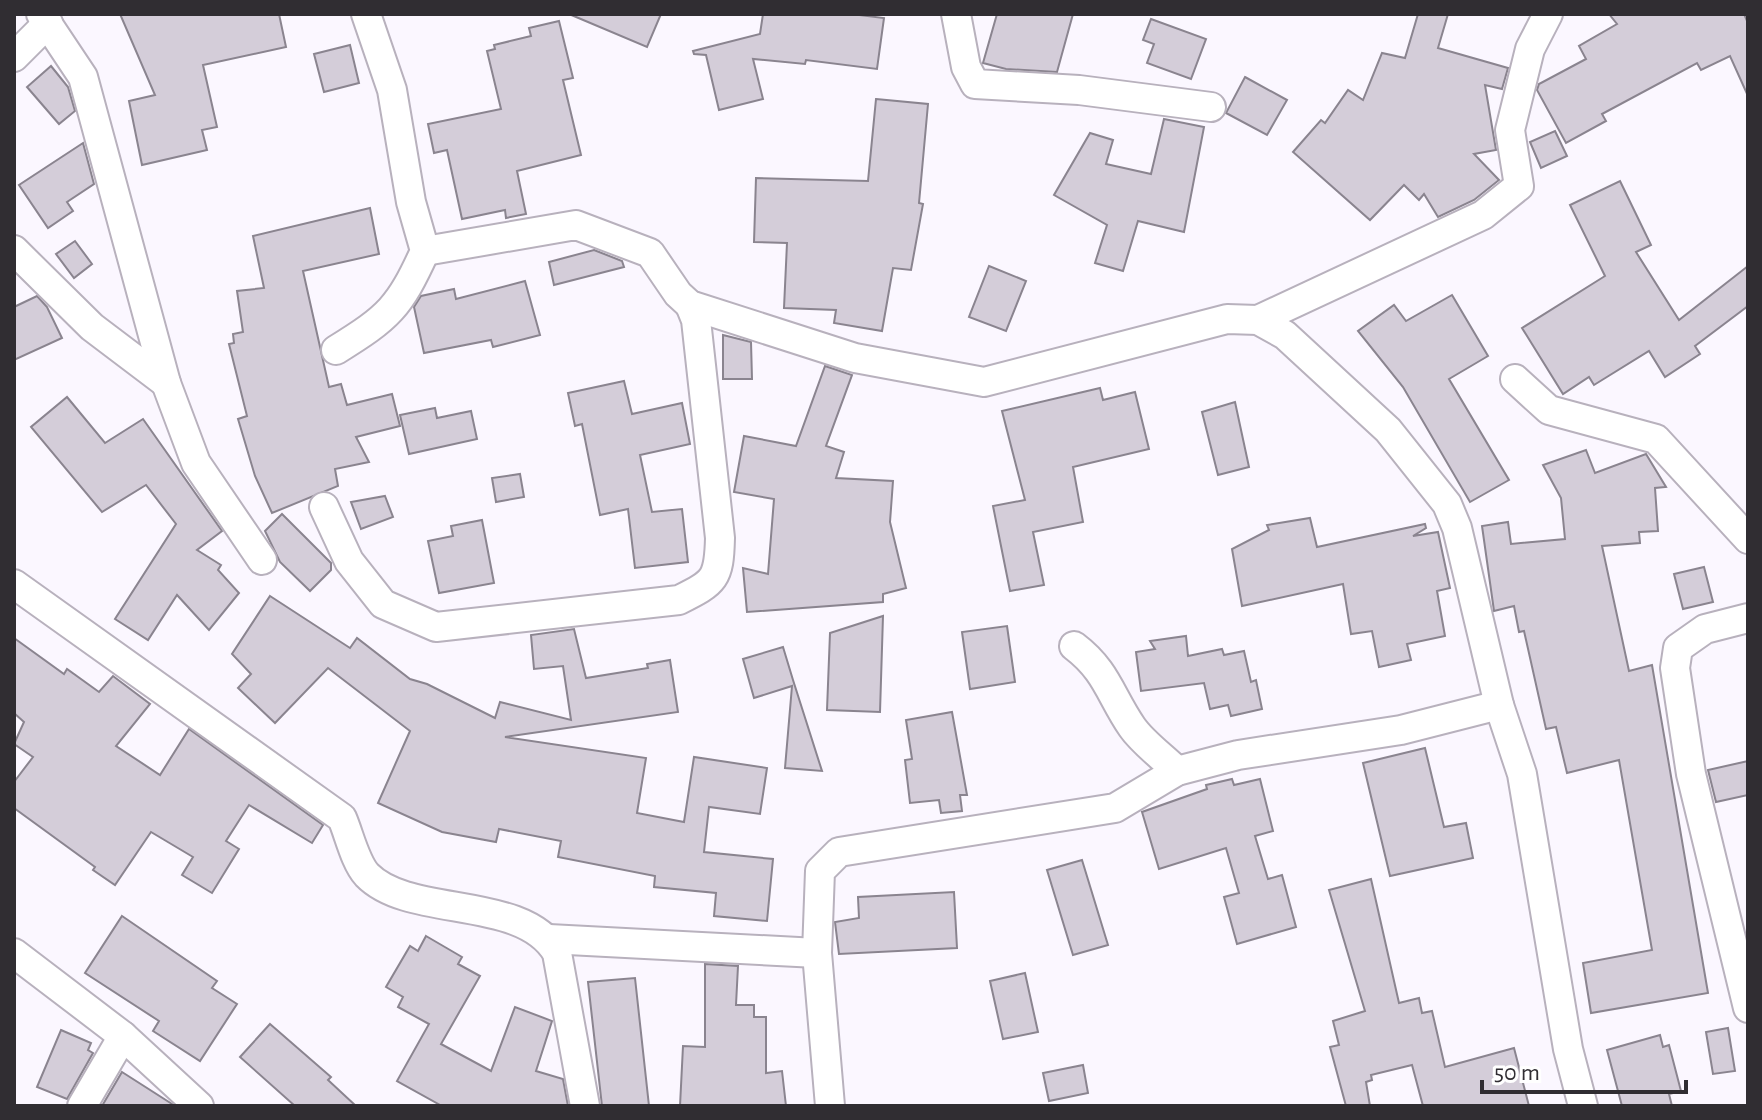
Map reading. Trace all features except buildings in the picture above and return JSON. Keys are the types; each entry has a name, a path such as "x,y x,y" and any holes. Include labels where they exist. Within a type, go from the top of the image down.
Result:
{"street":[{"path":"336,350 384,320 404,297 425,251 411,202 392,90 366,14"},
{"path":"956,14 966,67 975,84 1079,90 1211,107"},
{"path":"425,251 576,225 650,253 678,294 690,305 855,358 984,382 1227,319 1258,320 1483,215 1519,186 1510,130 1530,49 1548,14"},
{"path":"14,57 44,18 83,77 166,383 196,463 262,560"},
{"path":"14,250 92,327 166,383"},
{"path":"324,507 349,561 383,604 436,627 679,600 708,585 719,570 720,538 696,320 690,305"},
{"path":"1258,320 1285,335 1388,430 1447,504 1457,528 1499,705 1522,774 1568,1049 1583,1106"},
{"path":"1515,379 1549,410 1656,439 1748,539"},
{"path":"14,584 342,818 367,874 407,897 469,907 537,931 549,939 557,953 585,1106"},
{"path":"1748,618 1705,629 1678,648 1675,668 1691,774 1748,1008"},
{"path":"1074,646 1093,660 1108,680 1133,728 1177,771"},
{"path":"830,1106 817,953 820,871 839,852 1115,808 1177,771 1238,755 1401,730 1499,705"},
{"path":"549,939 817,953"},
{"path":"14,953 123,1036 199,1106"},
{"path":"82,1106 123,1036"}]}
